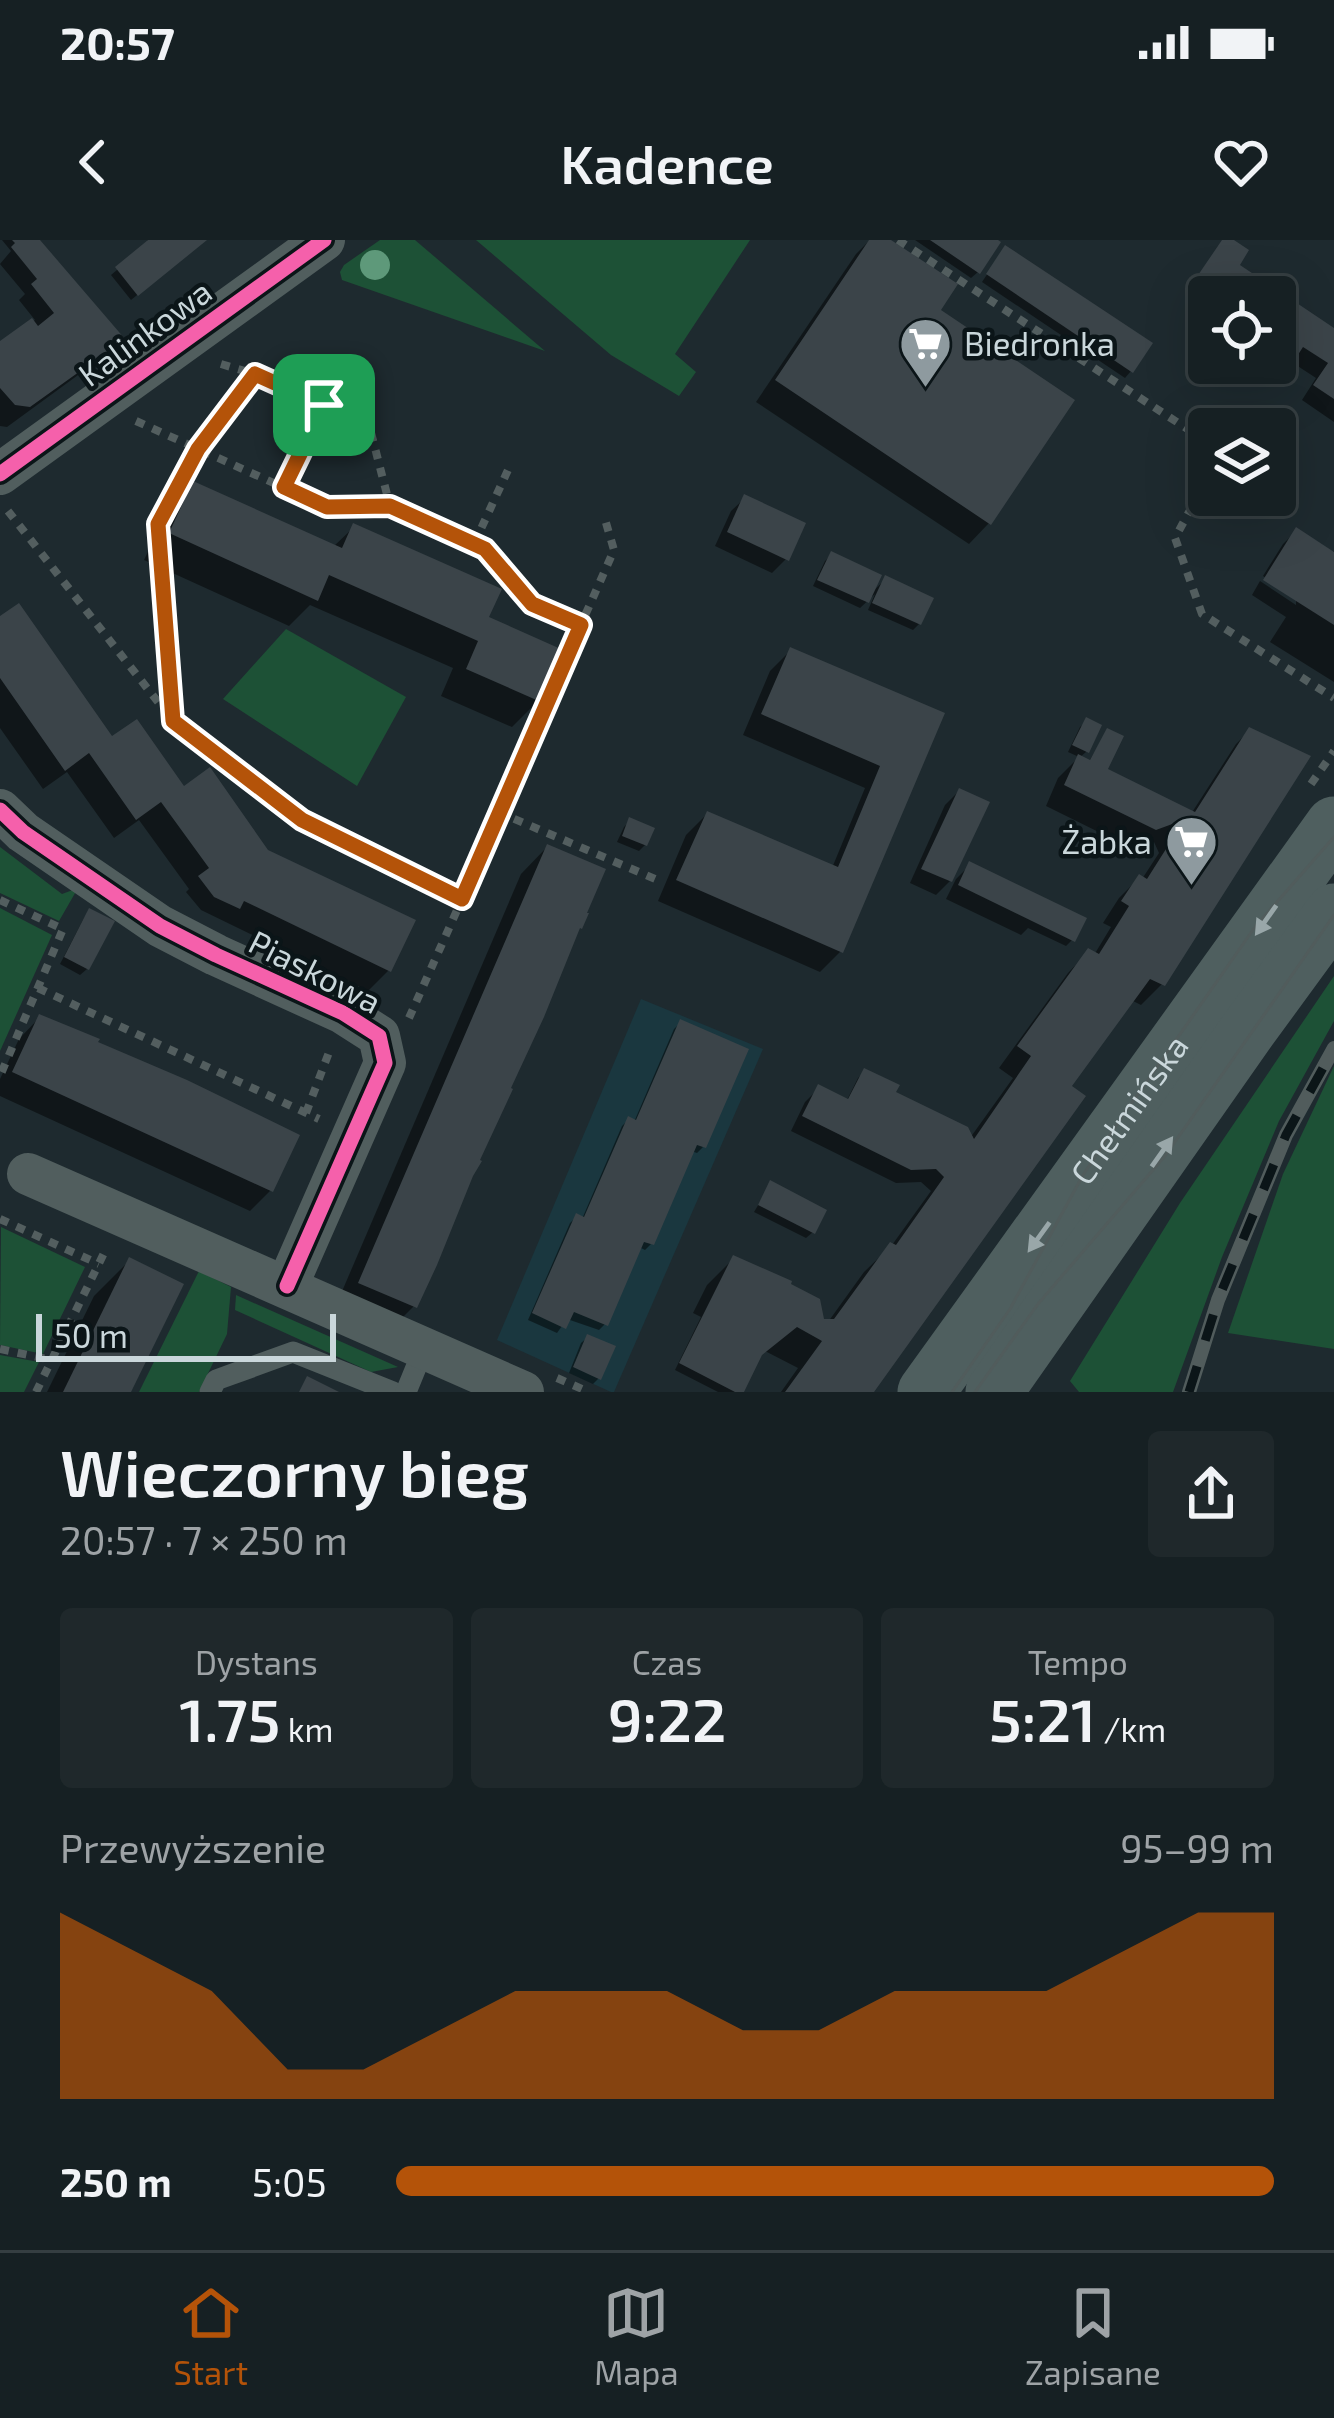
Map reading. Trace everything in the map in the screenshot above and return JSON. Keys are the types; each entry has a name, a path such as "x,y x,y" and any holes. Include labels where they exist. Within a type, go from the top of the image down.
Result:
{"main road":[{"name":"Chełmińska","path":"926,1392 1334,825"},
{"name":"Chełmińska","path":"1010,1386 1248,1030 1334,912"}],"street":[{"name":"Kalinkowa","path":"6,459 324,240"},
{"name":"Piaskowa","path":"0,810 23,832 160,926 343,1013 379,1036 385,1063 287,1286"},
{"path":"28,1174 523,1392"}],"lane":[{"path":"406,1392 424,1348"},
{"path":"210,1392 216,1380 293,1352 393,1392"}],"path":[{"path":"898,240 1188,429"},
{"path":"214,363 255,374 324,405"},
{"path":"173,721 158,524 198,449 255,374"},
{"path":"284,487 333,385"},
{"path":"362,398 390,506"},
{"path":"134,420 327,507 390,506 485,549 532,604 581,625"},
{"path":"474,544 508,470"},
{"path":"0,517 10,510 173,721 302,820 462,899"},
{"path":"1188,514 1175,538 1202,614 1334,698"},
{"path":"379,1036 405,1028 614,550 604,516"},
{"path":"498,812 660,881"},
{"path":"0,900 63,928 0,1076"},
{"path":"38,988 323,1120"},
{"path":"306,1113 343,1013"},
{"path":"0,1219 99,1264 36,1392"},
{"path":"0,1349 52,1360"}],"shaded area":[{"path":"641,999 763,1049 611,1392 497,1340"}],"green space":[{"path":"380,240 415,240 545,351 342,280 344,265"},
{"path":"476,240 750,240 675,354 696,372 679,396 611,355"},
{"path":"286,629 406,697 357,786 223,699"},
{"path":"0,847 62,894 78,888 59,921 0,893"},
{"path":"0,908 52,935 0,1051"},
{"path":"1334,976 1334,1021 1279,1121 1173,1392 1079,1392 1070,1381 1180,1203"},
{"path":"1334,1066 1334,1349 1228,1333 1283,1174"},
{"path":"1,1227 85,1267 43,1354 0,1345"},
{"path":"199,1271 231,1287 227,1334 199,1392 139,1392"},
{"path":"236,1295 398,1367 371,1372 235,1310"},
{"path":"0,1355 39,1362 24,1392 0,1392"}],"building":[{"path":"12,240 40,240 125,339 30,407 15,405 0,388 0,341 32,318 38,326 54,313 31,284 37,279 11,247"},
{"path":"148,240 207,240 138,296 115,267"},
{"name":"Biedronka","path":"869,240 891,240 958,284 941,310 1075,400 991,525 775,380"},
{"path":"930,240 998,240 1001,242 980,274"},
{"path":"1222,240 1234,240 1249,250 1240,265 1256,276 1197,276"},
{"path":"1005,245 1153,343 1133,373 986,274"},
{"path":"1296,303 1334,328 1334,399 1313,385 1328,363 1303,347 1296,358"},
{"path":"193,481 342,548 353,523 502,589 489,617 563,650 541,702 466,669 478,641 329,575 318,601 169,533"},
{"path":"744,494 806,523 789,561 727,532"},
{"path":"1296,527 1334,552 1334,625 1263,580"},
{"path":"831,551 882,575 869,603 817,580"},
{"path":"885,575 934,598 921,625 872,603"},
{"path":"19,603 112,736 137,719 184,786 210,767 268,850 416,920 391,972 244,901 240,909 214,897 198,876 209,868 161,802 136,820 89,753 65,771 0,678 0,616"},
{"path":"790,647 945,713 843,953 676,880 707,811 838,867 880,766 761,714"},
{"path":"1086,717 1102,725 1089,753 1072,745"},
{"path":"1249,727 1311,756 1165,986 1150,979 1072,1086 1086,1096 874,1392 785,1392 822,1341 797,1327 762,1355 744,1392 735,1392 679,1363 733,1255 792,1281 820,1299 824,1319 834,1319 890,1242 896,1245 944,1177 936,1169 911,1170 802,1116 818,1084 848,1099 864,1068 900,1085 896,1092 968,1127 974,1139 1031,1056 1017,1046 1088,948 1099,954 1129,906 1121,901 1139,874 1147,879 1178,830 1175,823 1156,830 1064,785 1078,754 1090,760 1107,728 1124,736 1108,769 1195,812"},
{"path":"959,788 990,802 952,882 921,869"},
{"path":"629,817 655,828 647,846 622,836"},
{"path":"547,844 606,869 417,1308 358,1283"},
{"path":"969,861 1087,918 1075,942 958,885"},
{"path":"89,908 115,921 89,970 64,957"},
{"path":"39,1014 300,1135 273,1192 12,1072"},
{"path":"680,1019 749,1049 706,1148 697,1145 654,1245 644,1242 608,1326 574,1312 566,1329 532,1313 576,1213 584,1217 628,1116 636,1120"},
{"path":"770,1180 827,1210 815,1234 758,1205"},
{"path":"129,1257 184,1284 131,1392 63,1392"},
{"path":"587,1334 616,1346 601,1380 573,1367"},
{"path":"307,1376 339,1392 299,1392"}],"tram line":[{"path":"952,1392 1010,1309 1083,1175 1120,1120 1255,927 1334,837"},
{"path":"975,1392 1038,1304 1165,1156 1334,915"}],"railway":[{"path":"1189,1392 1218,1300 1286,1135 1334,1048"}],"cycle path":[{"path":"0,474 324,240"},
{"path":"0,810 23,832 160,926 343,1013 379,1036 385,1063 287,1286"}],"place":[{"name":"Biedronka","path":"925,390"},
{"name":"Żabka","path":"1191,888"}],"route":[{"path":"255,374 324,405 284,487 327,507 390,506 485,549 532,604 581,625 462,899 302,820 173,721 158,524 198,449 255,374"}]}
